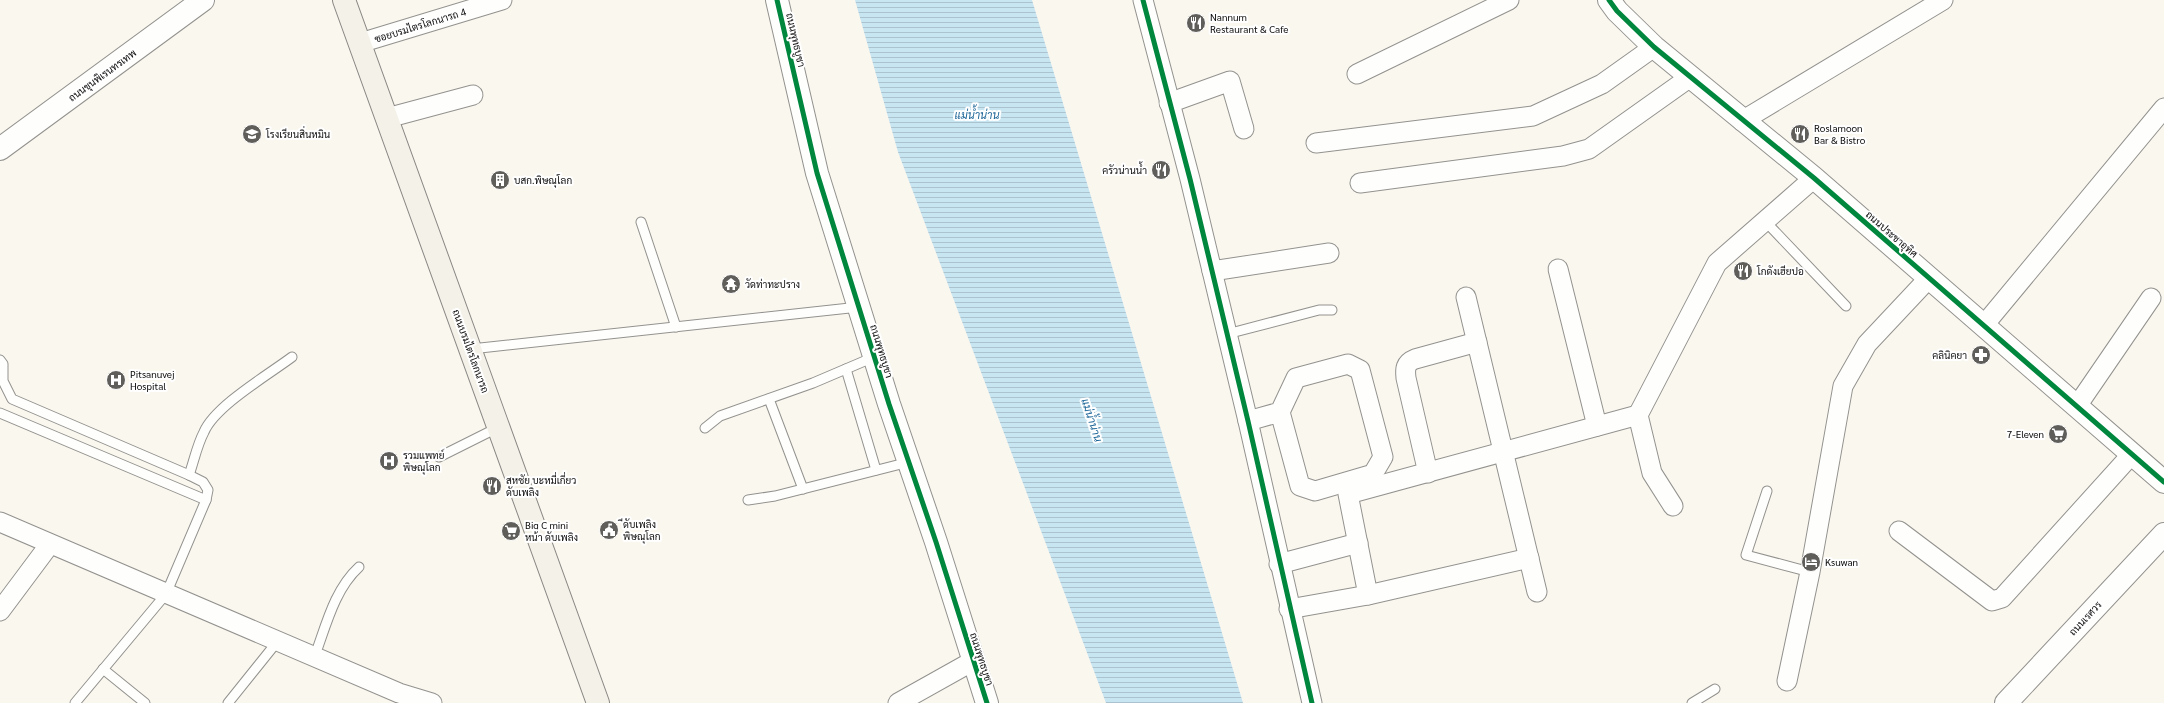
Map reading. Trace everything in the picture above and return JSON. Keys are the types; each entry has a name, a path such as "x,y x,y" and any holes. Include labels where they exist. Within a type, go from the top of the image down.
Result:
{"main road":[{"name":"ถนนบรมไตรโลกนารถ","path":"344,0 598,703"}],"street":[{"name":"ถนนขุนพิเรนทรเทพ","path":"0,149 203,0"},
{"name":"ซอยบรมไตรโลกนารถ 4","path":"360,43 502,0"},
{"name":"ถนนพุทธบูชา","path":"777,0 817,173 874,357 987,703"},
{"path":"1143,0 1212,271 1248,421 1289,609 1312,703"},
{"path":"1357,74 1509,0"},
{"name":"ถนนประชาอุทิศ","path":"1609,0 1617,11 1654,48 1689,78 1814,178 2164,482"},
{"path":"1742,121 1943,0"},
{"path":"1316,143 1533,116 1602,84 1654,48"},
{"path":"1360,183 1563,156 1589,149 1689,78"},
{"path":"1168,103 1230,81 1244,129"},
{"path":"387,118 473,95"},
{"path":"1984,325 2164,108"},
{"path":"1673,506 1652,473 1638,415 1717,263 1814,178"},
{"path":"1212,271 1329,253"},
{"path":"1558,268 1597,426"},
{"path":"1787,681 1810,572 1843,386 1867,344 1929,278"},
{"path":"1466,297 1537,592"},
{"path":"2077,406 2151,298"},
{"path":"1428,473 1406,378 1406,366 1415,359 1477,342"},
{"path":"1248,421 1280,412 1296,378 1348,364 1360,370 1384,457 1373,474 1315,491 1300,486 1280,412"},
{"path":"1368,595 1348,494 1638,415"},
{"path":"1899,531 1992,601 1996,601 2002,598 2132,454"},
{"path":"0,522 314,658 399,693 432,703"},
{"name":"ถนนเรศวร","path":"2006,703 2164,534"},
{"path":"1279,564 1358,543"},
{"path":"0,611 50,544"},
{"path":"1289,609 1368,595 1529,558"},
{"path":"898,703 973,661"}],"lane":[{"path":"1765,221 1846,306"},
{"path":"641,222 676,327"},
{"path":"470,349 859,307"},
{"path":"1227,334 1319,310 1332,310"},
{"path":"189,475 204,431 211,420 226,406 292,357"},
{"path":"705,428 720,416 769,399 874,357"},
{"path":"0,360 3,364 2,381 12,399 189,475 203,482 208,490 206,500 166,594 75,703"},
{"path":"846,369 876,470"},
{"path":"769,399 803,489"},
{"path":"0,413 206,500"},
{"path":"439,458 498,427"},
{"path":"748,500 803,489 909,462"},
{"path":"1766,492 1746,555 1810,572"},
{"path":"314,658 340,591 347,578 359,567"},
{"path":"228,703 277,642"},
{"path":"103,670 145,703"},
{"path":"1692,703 1715,689"}],"water":[{"name":"แม่น้ำน่าน","path":"855,0 1032,0 1243,703 1106,703 898,152"}],"cycle path":[{"path":"777,0 817,173 889,404 936,542 987,703"},
{"path":"1143,0 1190,179 1248,421 1312,703"},
{"path":"1609,0 1617,11 1654,47 1814,178 2164,482"}],"place":[{"name":"Nannum Restaurant & Cafe","path":"1196,23"},
{"name":"โรงเรียนสิ่นหมิน","path":"252,134"},
{"name":"Roslamoon Bar & Bistro","path":"1800,134"},
{"name":"ครัวน่านน้ำ","path":"1161,170"},
{"name":"บสก.พิษณุโลก","path":"500,180"},
{"name":"โกดังเฮียปอ","path":"1743,271"},
{"name":"วัดท่าทะปราง","path":"731,284"},
{"name":"คลินิคยา","path":"1981,355"},
{"name":"Pitsanuvej Hospital","path":"116,380"},
{"name":"7-Eleven","path":"2058,434"},
{"name":"รวมแพทย์ พิษณุโลก","path":"389,461"},
{"name":"สหชัย บะหมี่เกี่ยว ดับเพลิง","path":"492,486"},
{"name":"ีดับเพลิง พิษณุโลก","path":"609,530"},
{"name":"Big C mini หน้า ดับเพลิง","path":"511,531"},
{"name":"Ksuwan","path":"1811,562"}]}
